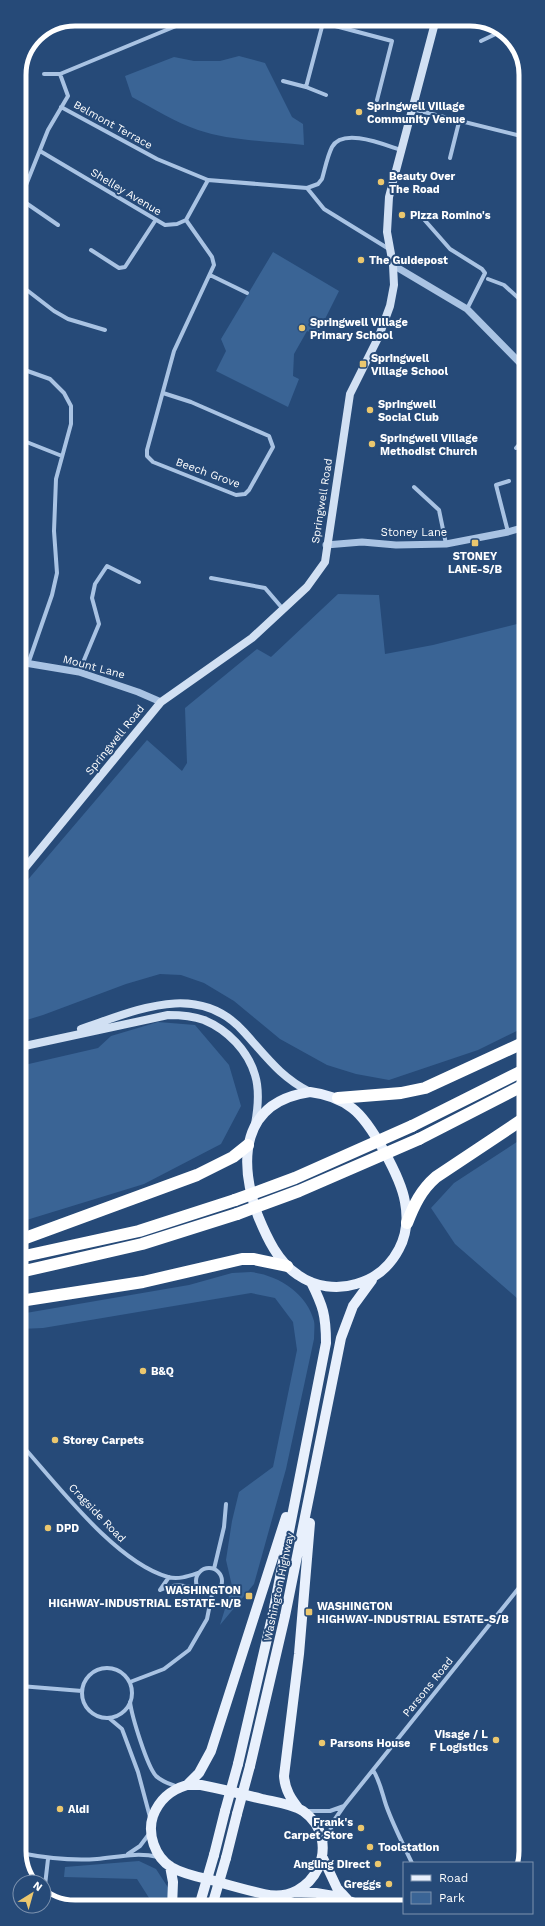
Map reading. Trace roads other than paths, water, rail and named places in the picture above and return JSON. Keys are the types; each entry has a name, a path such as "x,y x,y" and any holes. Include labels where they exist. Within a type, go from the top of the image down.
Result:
{"highway":[{"path":"338,1098 401,1094 425,1088 519,1045"},
{"path":"26,1257 139,1231 235,1200 302,1175 412,1126 519,1072"},
{"path":"26,1271 142,1244 237,1214 319,1183 420,1139 519,1088"},
{"path":"407,1223 415,1202 426,1187 436,1177 519,1122"},
{"path":"26,1238 198,1175 228,1160 248,1145"},
{"path":"26,1300 143,1282 242,1259 254,1259 287,1266"}],"main road":[{"name":"Springwell Road","path":"26,867 161,702 252,638 308,587 324,562 350,394 379,336 390,306 394,285 393,265 387,232 389,197 434,26"},
{"path":"46,1041 154,1005 176,1002 196,1004 222,1014 234,1022 286,1078 310,1092"},
{"path":"26,1046 168,1015 186,1016 204,1020 222,1030 238,1044 249,1060 256,1076 258,1092 255,1124 248,1145 247,1161 255,1207 274,1249 287,1266 298,1275 311,1282 336,1287 362,1282 384,1269 397,1253 405,1236 407,1223 405,1201 376,1137 354,1108 338,1098 310,1092 294,1095 279,1101 265,1111 255,1124"},
{"name":"Washington Highway","path":"214,1900 250,1766 274,1667 341,1338 353,1306 374,1276"},
{"name":"Washington Highway","path":"201,1900 238,1764 273,1613 326,1343 326,1322 323,1305 311,1282"},
{"path":"299,1476 211,1751 199,1773 183,1786 166,1795 156,1807 151,1826 152,1840 161,1858 170,1866 185,1873 265,1894 313,1892 331,1894 349,1900"},
{"path":"277,1900 305,1886 313,1878 319,1868 322,1853 321,1837 316,1826 290,1798 285,1786 284,1776 299,1654 313,1480"},
{"path":"183,1786 201,1784 284,1804 301,1810"},
{"path":"322,1853 337,1888 349,1900"},
{"path":"170,1866 173,1882 172,1900"}],"street":[{"path":"44,74 60,74 176,26"},
{"path":"306,87 323,26"},
{"path":"340,26 392,42 377,100"},
{"path":"481,41 496,34"},
{"path":"26,185 48,130 68,96 60,74"},
{"path":"283,80 326,95"},
{"name":"Belmont Terrace","path":"61,107 157,159 208,180 307,188"},
{"path":"412,109 459,122 519,136"},
{"path":"450,158 459,122"},
{"path":"391,250 324,209 307,188 318,184 322,180 333,146 340,140 347,137 402,150"},
{"name":"Shelley Avenue","path":"40,151 155,221 165,225 177,224 186,220"},
{"path":"186,220 208,180"},
{"path":"26,203 58,225"},
{"path":"416,214 422,216 450,249 482,269 485,273 467,310"},
{"name":"Beech Grove","path":"163,393 191,402 269,436 273,447 249,490 245,494 236,495 153,462 148,456 147,450 174,351 214,265 212,257 186,220"},
{"path":"91,250 119,268 125,267 155,221"},
{"path":"393,265 467,310 519,362"},
{"path":"210,274 247,293"},
{"path":"488,279 504,285 519,298"},
{"path":"26,290 54,312 68,319 105,330"},
{"path":"26,371 50,380 64,393 71,406 71,424 56,479 54,531 57,573 52,595 28,664"},
{"path":"26,443 62,456"},
{"path":"516,448 519,445"},
{"path":"508,532 496,485 509,481"},
{"path":"414,487 439,510 446,544"},
{"name":"Stoney Lane","path":"326,545 362,542 396,545 446,544 519,529"},
{"path":"79,672 99,624 92,598 95,584 107,566 139,582"},
{"path":"211,578 265,588 284,609"},
{"name":"Mount Lane","path":"28,664 79,672 138,692 161,702"},
{"name":"Cragside Road","path":"26,1450 110,1542 145,1566 169,1577 184,1578 198,1573"},
{"path":"214,1569 224,1527 226,1504"},
{"path":"169,1577 160,1590 173,1585 184,1585 201,1591 212,1594 219,1590 223,1580 220,1573 214,1569 205,1568 198,1573 196,1583 201,1591"},
{"name":"Parsons Road","path":"322,1853 335,1819 344,1806 519,1587"},
{"path":"130,1682 164,1669 189,1650 207,1619 212,1594"},
{"path":"130,1702 120,1714 108,1718 101,1717 89,1710 84,1702 82,1691 91,1674 104,1668 119,1671 130,1682 132,1690 130,1702 135,1725 155,1775 165,1783 183,1786"},
{"path":"26,1686 82,1691"},
{"path":"108,1718 122,1728 138,1772 151,1826 140,1846 128,1854"},
{"path":"372,1770 379,1780 386,1806 412,1862"},
{"path":"301,1810 314,1812 330,1811 344,1806"},
{"path":"26,1854 48,1859 98,1858 128,1854 147,1855 161,1858"},
{"path":"46,1874 48,1859"}],"place":[{"name":"Springwell Village Community Venue","path":"359,112"},
{"name":"Beauty Over The Road","path":"381,182"},
{"name":"Pizza Romino's","path":"402,215"},
{"name":"The Guidepost","path":"361,260"},
{"name":"Springwell Village Primary School","path":"302,328"},
{"name":"Springwell Village School","path":"363,364"},
{"name":"Springwell Social Club","path":"370,410"},
{"name":"Springwell Village Methodist Church","path":"372,444"},
{"name":"STONEY LANE-S/B","path":"475,543"},
{"name":"B&Q","path":"143,1371"},
{"name":"Storey Carpets","path":"55,1440"},
{"name":"DPD","path":"48,1528"},
{"name":"WASHINGTON HIGHWAY-INDUSTRIAL ESTATE-N/B","path":"249,1596"},
{"name":"WASHINGTON HIGHWAY-INDUSTRIAL ESTATE-S/B","path":"309,1612"},
{"name":"Visage / L F Logistics","path":"496,1740"},
{"name":"Parsons House","path":"322,1743"},
{"name":"Aldi","path":"60,1809"},
{"name":"Frank's Carpet Store","path":"361,1828"},
{"name":"Toolstation","path":"370,1847"},
{"name":"Angling Direct","path":"378,1864"},
{"name":"Greggs","path":"389,1884"}]}
